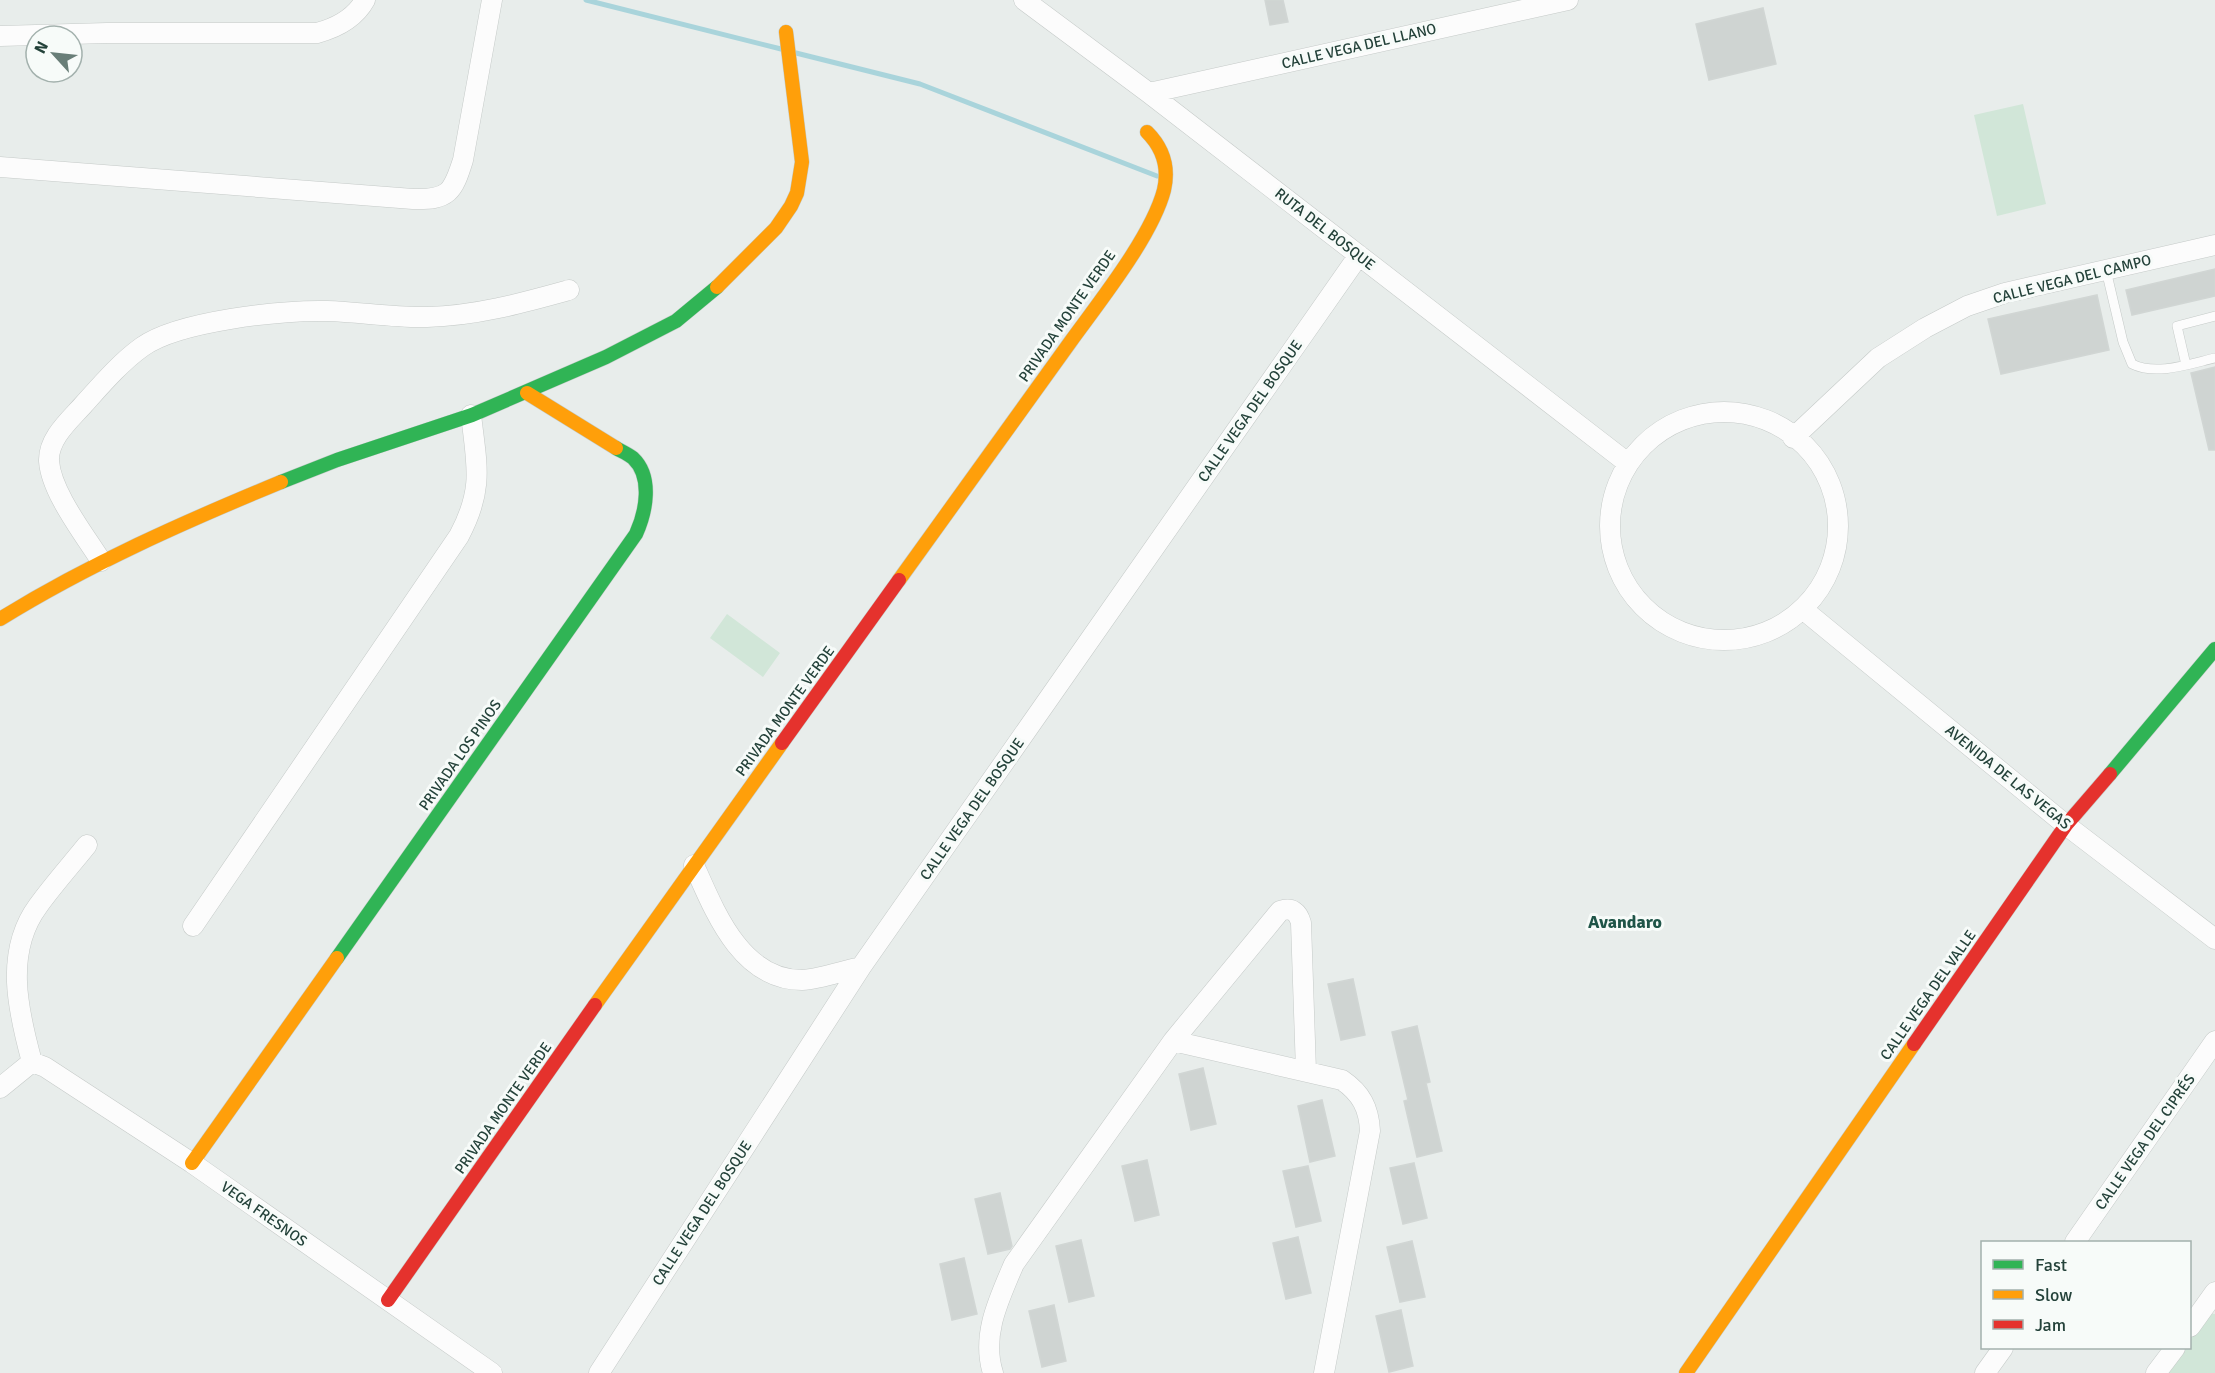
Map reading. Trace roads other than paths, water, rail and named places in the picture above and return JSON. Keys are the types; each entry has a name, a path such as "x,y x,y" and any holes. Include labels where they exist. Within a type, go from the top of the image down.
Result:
{"street":[{"path":"0,36 107,33 317,33 346,21 365,0"},
{"path":"0,167 413,199 431,200 446,196 456,183 463,160 492,0"},
{"name":"RUTA DEL BOSQUE","path":"1024,0 1149,93 1625,461"},
{"name":"CALLE VEGA DEL LLANO","path":"1149,93 1568,0"},
{"path":"0,619 100,561 179,524 338,459 471,415 527,393 609,356 677,320 713,291 781,222 796,200 801,183 802,162 786,32"},
{"name":"PRIVADA MONTE VERDE","path":"388,1300 694,865 1079,330 1137,242 1162,195 1166,175 1164,154 1156,140 1147,132"},
{"name":"CALLE VEGA DEL CAMPO","path":"1793,438 1878,358 1925,328 1967,306 2005,293 2215,245"},
{"name":"CALLE VEGA DEL BOSQUE","path":"599,1373 861,967 1359,255"},
{"path":"100,561 63,498 49,460 52,447 62,428 99,387 141,347 157,338 183,329 215,322 324,311 424,317 473,314 569,290"},
{"name":"PRIVADA LOS PINOS","path":"192,1163 636,534 641,523 645,512 646,488 639,467 633,458 527,393"},
{"path":"1707,413 1757,418 1793,438 1822,468 1836,497 1841,528 1837,559 1824,588 1805,611 1774,631 1738,639 1700,636 1665,622 1636,598 1616,566 1607,530 1610,494 1625,461 1660,428 1707,413"},
{"path":"193,926 459,536 473,504 478,478 471,415"},
{"name":"AVENIDA DE LAS VEGAS","path":"1805,611 2066,825 2215,939"},
{"name":"CALLE VEGA DEL VALLE","path":"1686,1373 2066,825 2215,649"},
{"path":"0,1088 32,1062 24,1032 16,972 19,947 26,927 36,907 87,845"},
{"path":"694,865 738,948 757,966 780,977 803,980 861,967"},
{"path":"993,1373 989,1345 990,1329 996,1305 1014,1264 1173,1041 1280,911 1285,909 1299,915 1301,923 1306,1071"},
{"path":"1173,1041 1342,1080 1352,1087 1366,1107 1370,1125 1323,1373"},
{"name":"CALLE VEGA DEL CIPRÉS","path":"2076,1241 2215,1041"},
{"name":"VEGA FRESNOS","path":"32,1062 52,1071 192,1163 492,1373"},
{"path":"2191,1326 2215,1292"},
{"path":"1985,1373 2002,1349"},
{"path":"2156,1373 2174,1349"}],"lane":[{"path":"2106,270 2123,342 2132,364 2143,370 2186,365 2215,358"},
{"path":"2186,365 2177,326 2215,316"}],"waterway":[{"path":"586,0 781,49"},
{"path":"796,53 920,84 1157,176"}],"district":[{"name":"Avandaro","path":"1625,922"}]}
